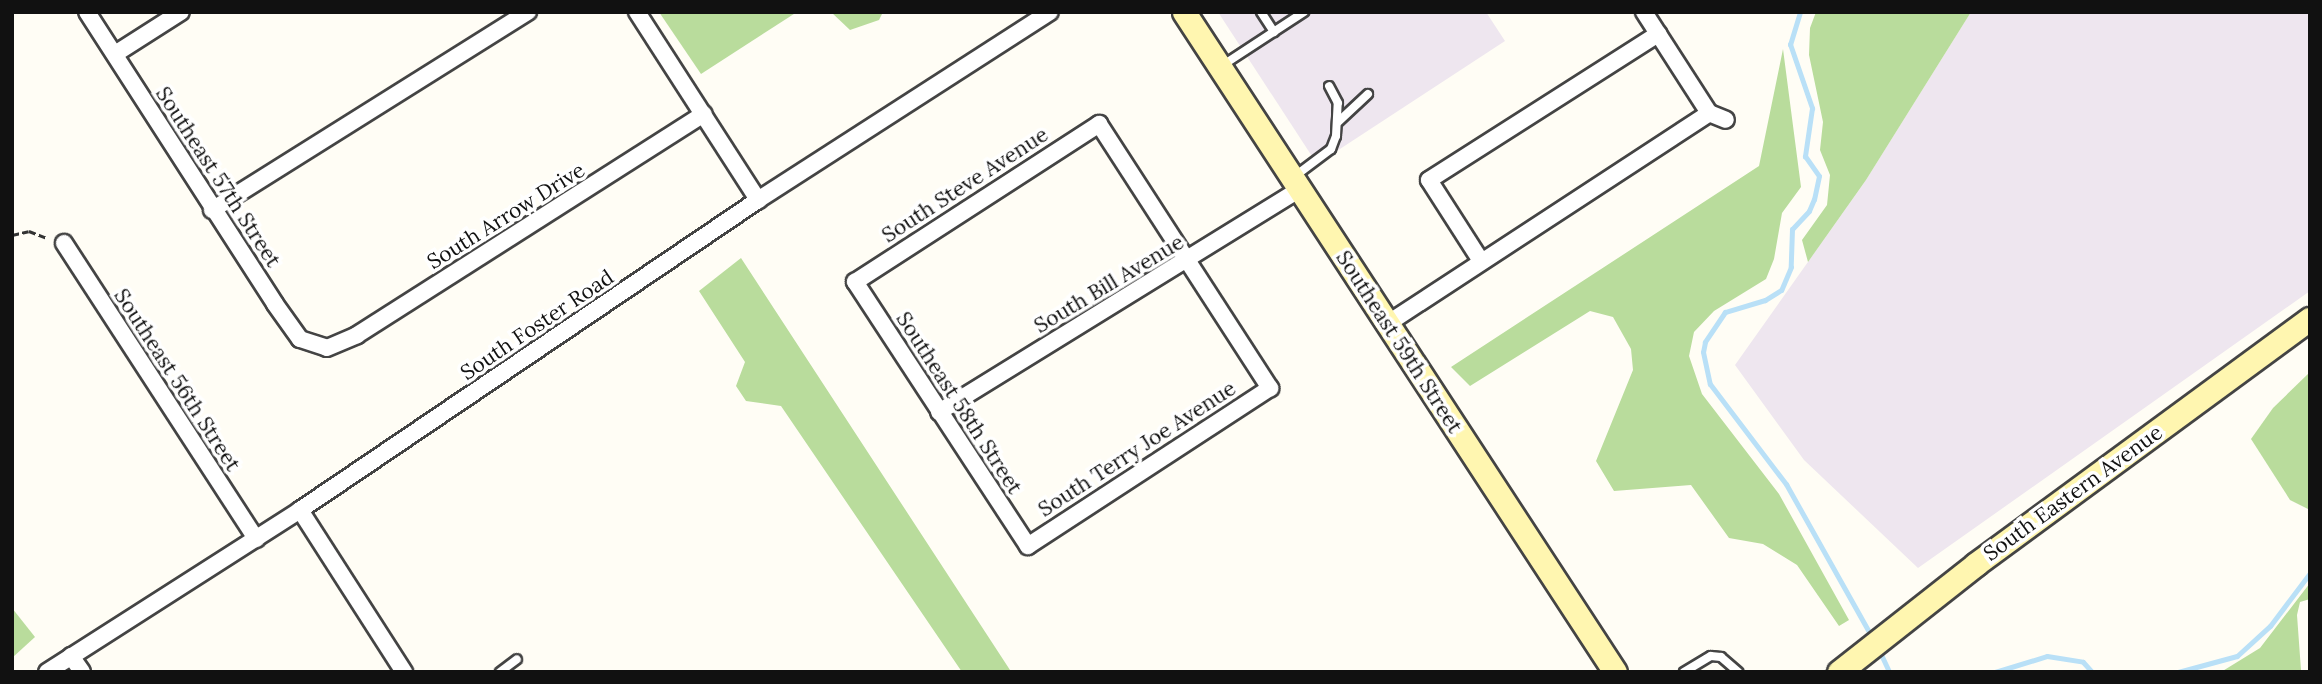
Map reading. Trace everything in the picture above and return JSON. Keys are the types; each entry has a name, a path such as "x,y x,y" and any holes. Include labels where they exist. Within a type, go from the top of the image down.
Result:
{"main road":[{"name":"Southeast 59th Street","path":"1184,12 1615,672"},
{"name":"South Eastern Avenue","path":"1839,672 1976,564 2310,319"}],"street":[{"name":"Southeast 57th Street","path":"87,12 212,210 300,339 327,348"},
{"path":"115,54 181,12"},
{"path":"212,210 528,12"},
{"path":"637,12 758,201"},
{"name":"South Foster Road","path":"47,672 256,539 758,201 1050,12"},
{"path":"1644,12 1709,113 1726,120"},
{"path":"1481,261 1429,180 1658,34"},
{"path":"1387,324 1709,113"},
{"name":"South Arrow Drive","path":"327,348 358,335 704,114"},
{"name":"South Steve Avenue","path":"855,282 1098,124 1188,262"},
{"name":"South Bill Avenue","path":"939,412 1188,262 1296,183"},
{"name":"Southeast 56th Street","path":"64,243 256,539"},
{"name":"South Terry Joe Avenue","path":"1028,546 1270,388 1188,262"},
{"name":"Southeast 58th Street","path":"855,282 1028,546"},
{"path":"300,510 404,672"},
{"path":"71,656 82,672"}],"lane":[{"path":"1261,12 1274,32"},
{"path":"1220,67 1304,12"},
{"path":"1296,183 1331,149 1338,122 1338,103 1329,86"},
{"path":"1338,122 1368,94"},
{"path":"1684,672 1711,656 1721,657 1738,672"},
{"path":"500,672 517,659"}],"path":[{"path":"12,235 29,232 64,243"}],"shaded area":[{"path":"1218,12 1486,12 1505,41 1317,164"},
{"path":"1971,12 2310,12 2310,291 1918,568 1804,460 1735,365 1866,180"}],"green space":[{"path":"659,12 797,12 701,74"},
{"path":"831,12 883,12 879,20 850,30"},
{"path":"1816,12 1971,12 1866,180 1808,262 1802,240 1827,205 1830,175 1820,150 1823,122 1809,55 1810,28"},
{"path":"1783,49 1801,187 1782,213 1774,259 1766,279 1714,311 1694,332 1689,356 1702,394 1779,494 1849,620 1839,626 1797,565 1763,544 1729,538 1691,485 1614,491 1596,461 1633,370 1631,349 1613,317 1590,311 1470,386 1451,367 1759,166"},
{"path":"741,258 1011,672 962,672 781,406 746,401 736,386 745,362 699,291"},
{"path":"2310,372 2310,510 2290,500 2251,439 2273,408"},
{"path":"2310,583 2310,599 2300,602 2297,615 2301,670 2221,672 2260,648"},
{"path":"12,608 35,637 12,658"}],"waterway":[{"path":"1800,12 1790,44 1812,108 1805,156 1819,176 1814,199 1809,211 1792,229 1791,267 1781,290 1765,300 1725,312 1705,342 1703,352 1710,384 1786,484 1873,639"},
{"path":"2178,672 2237,656 2270,626 2310,573"},
{"path":"1878,648 1889,672"},
{"path":"1995,672 2047,656 2083,662 2092,672"}]}
